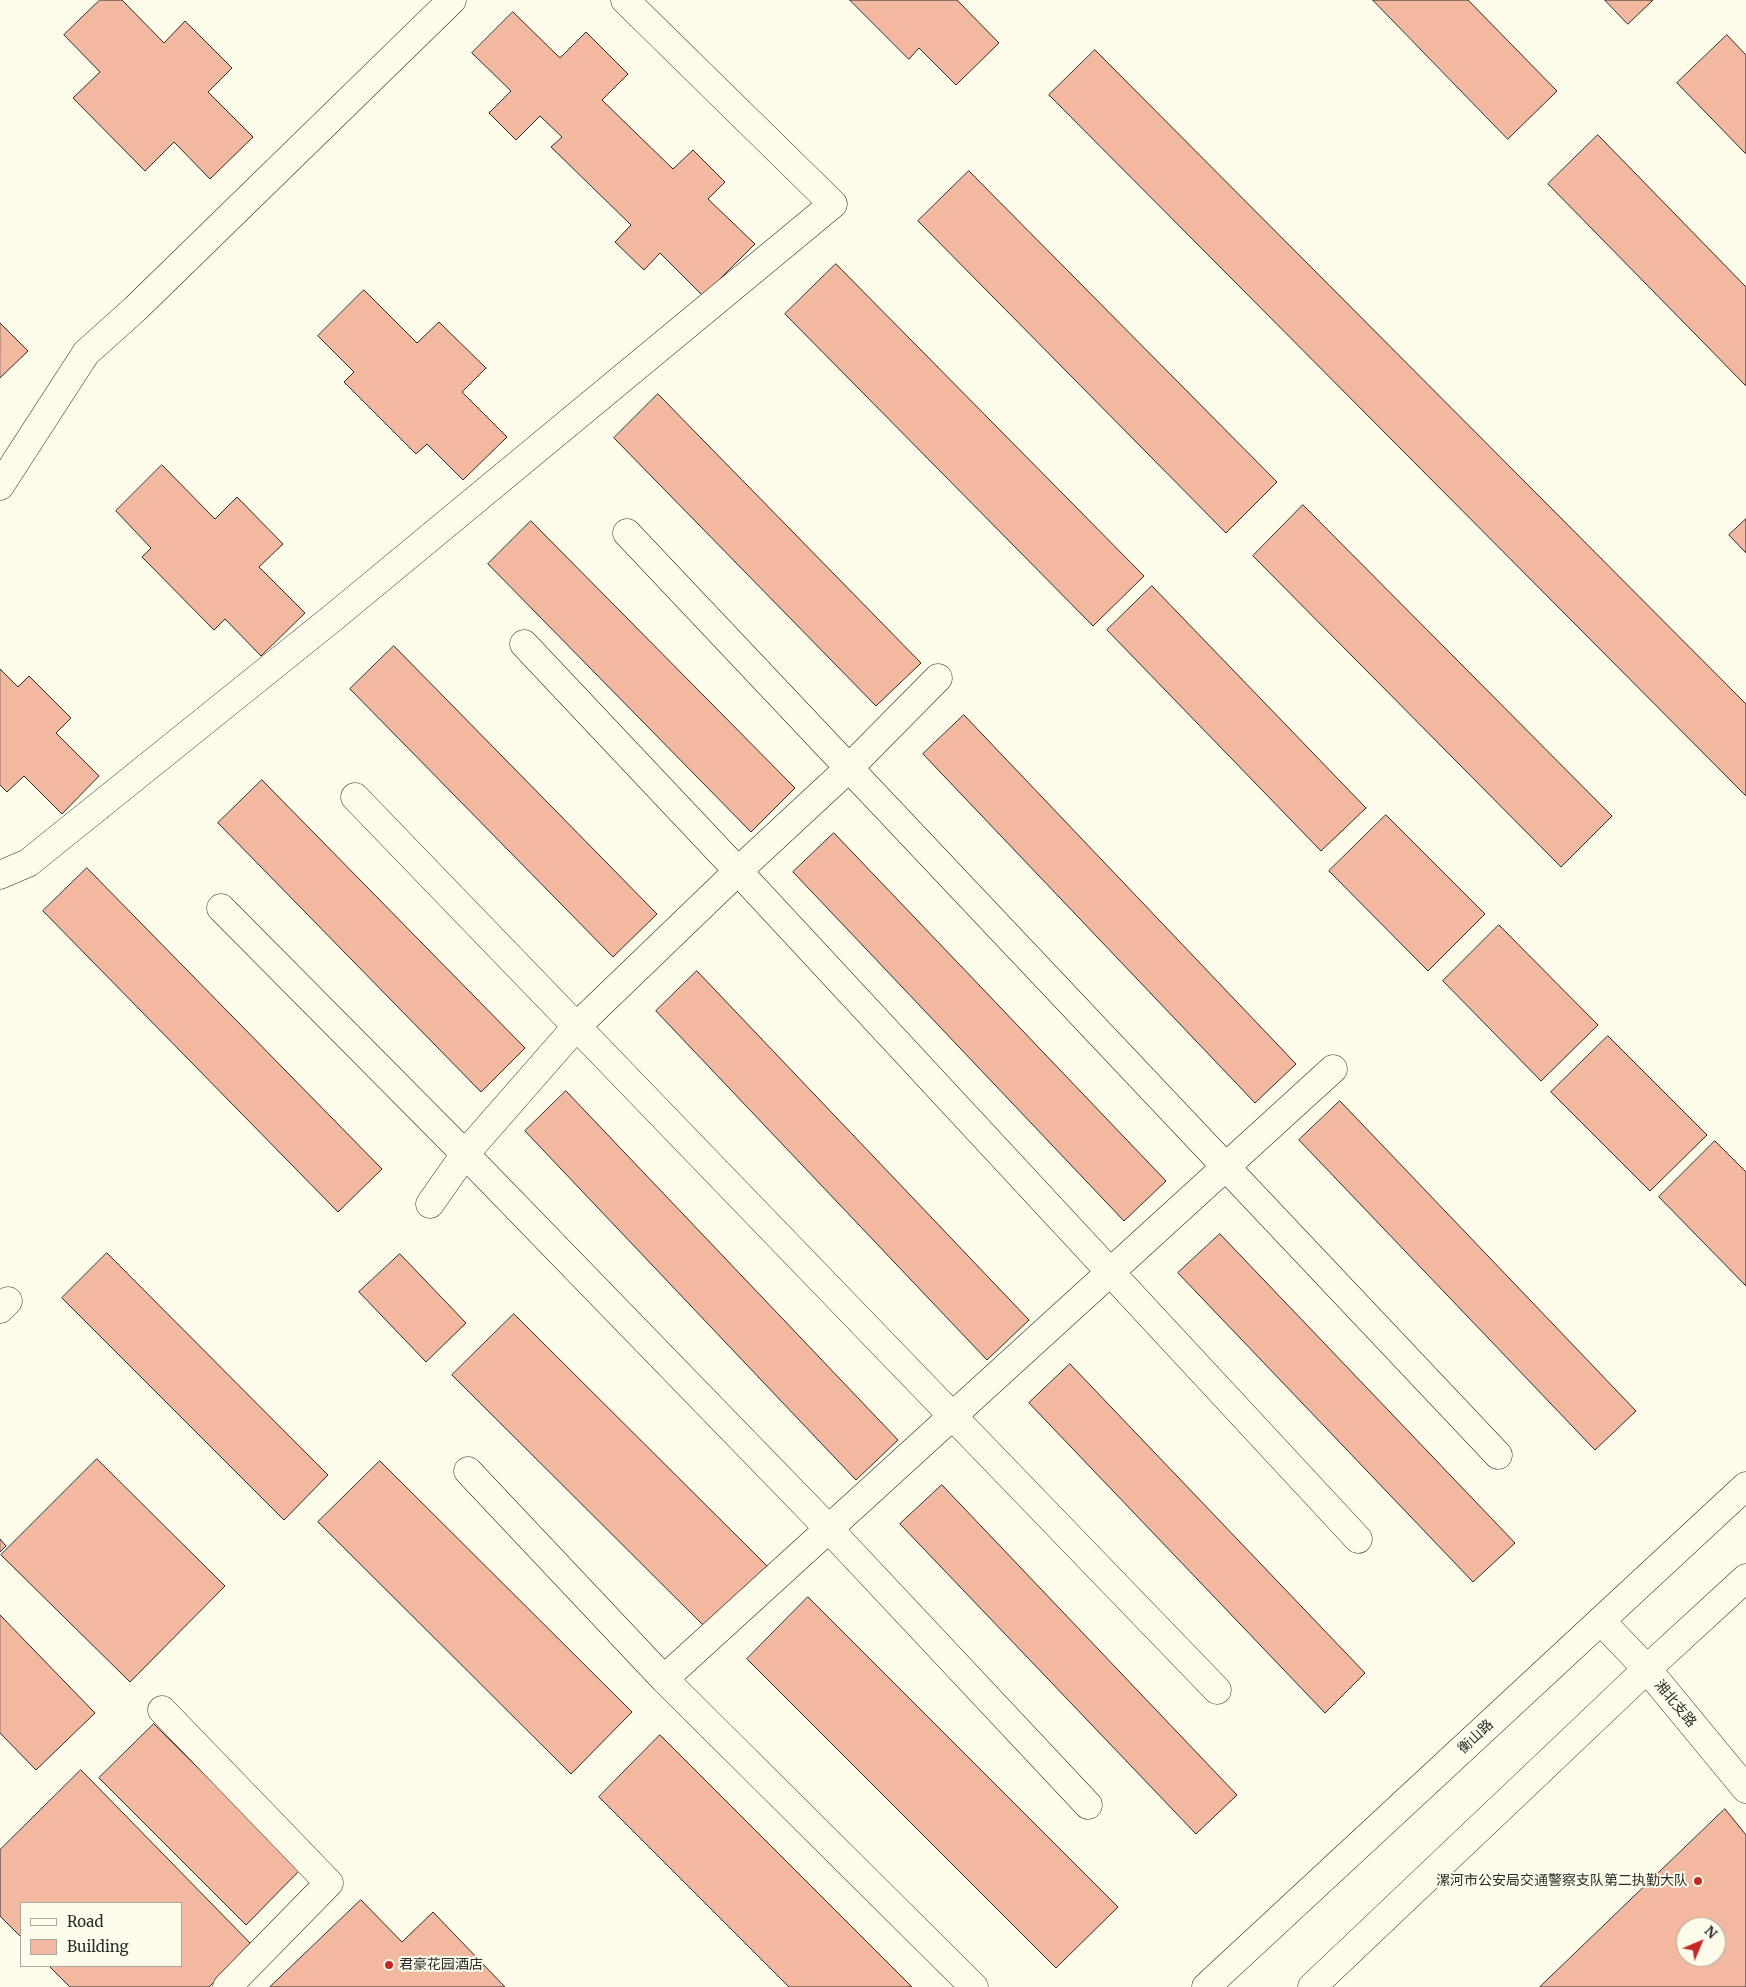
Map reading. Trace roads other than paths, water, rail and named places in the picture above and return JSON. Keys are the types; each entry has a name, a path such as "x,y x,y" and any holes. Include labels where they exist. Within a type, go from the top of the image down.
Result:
{"street":[{"path":"0,486 86,353 149,295 452,0"},
{"path":"0,875 28,863 335,616 833,204 625,0"},
{"path":"627,533 1498,1455"},
{"path":"524,644 738,871 1358,1539"},
{"path":"430,1204 465,1154 576,1027 738,871 849,768 938,678"},
{"path":"355,797 1217,1690"},
{"path":"221,908 465,1154 829,1529 1088,1805"},
{"path":"664,1679 1333,1070"},
{"path":"468,1471 664,1679 974,1987"},
{"name":"衡山路","path":"1206,1987 1746,1486"},
{"path":"1318,1985 1647,1669 1746,1578"},
{"name":"湘北支路","path":"1601,1621 1647,1669 1746,1790"},
{"path":"162,1710 329,1883 227,1987"}],"place":[{"name":"漯河市公安局交通警察支队第二执勤大队","path":"1698,1881"},
{"name":"君豪花园酒店","path":"389,1965"}]}
